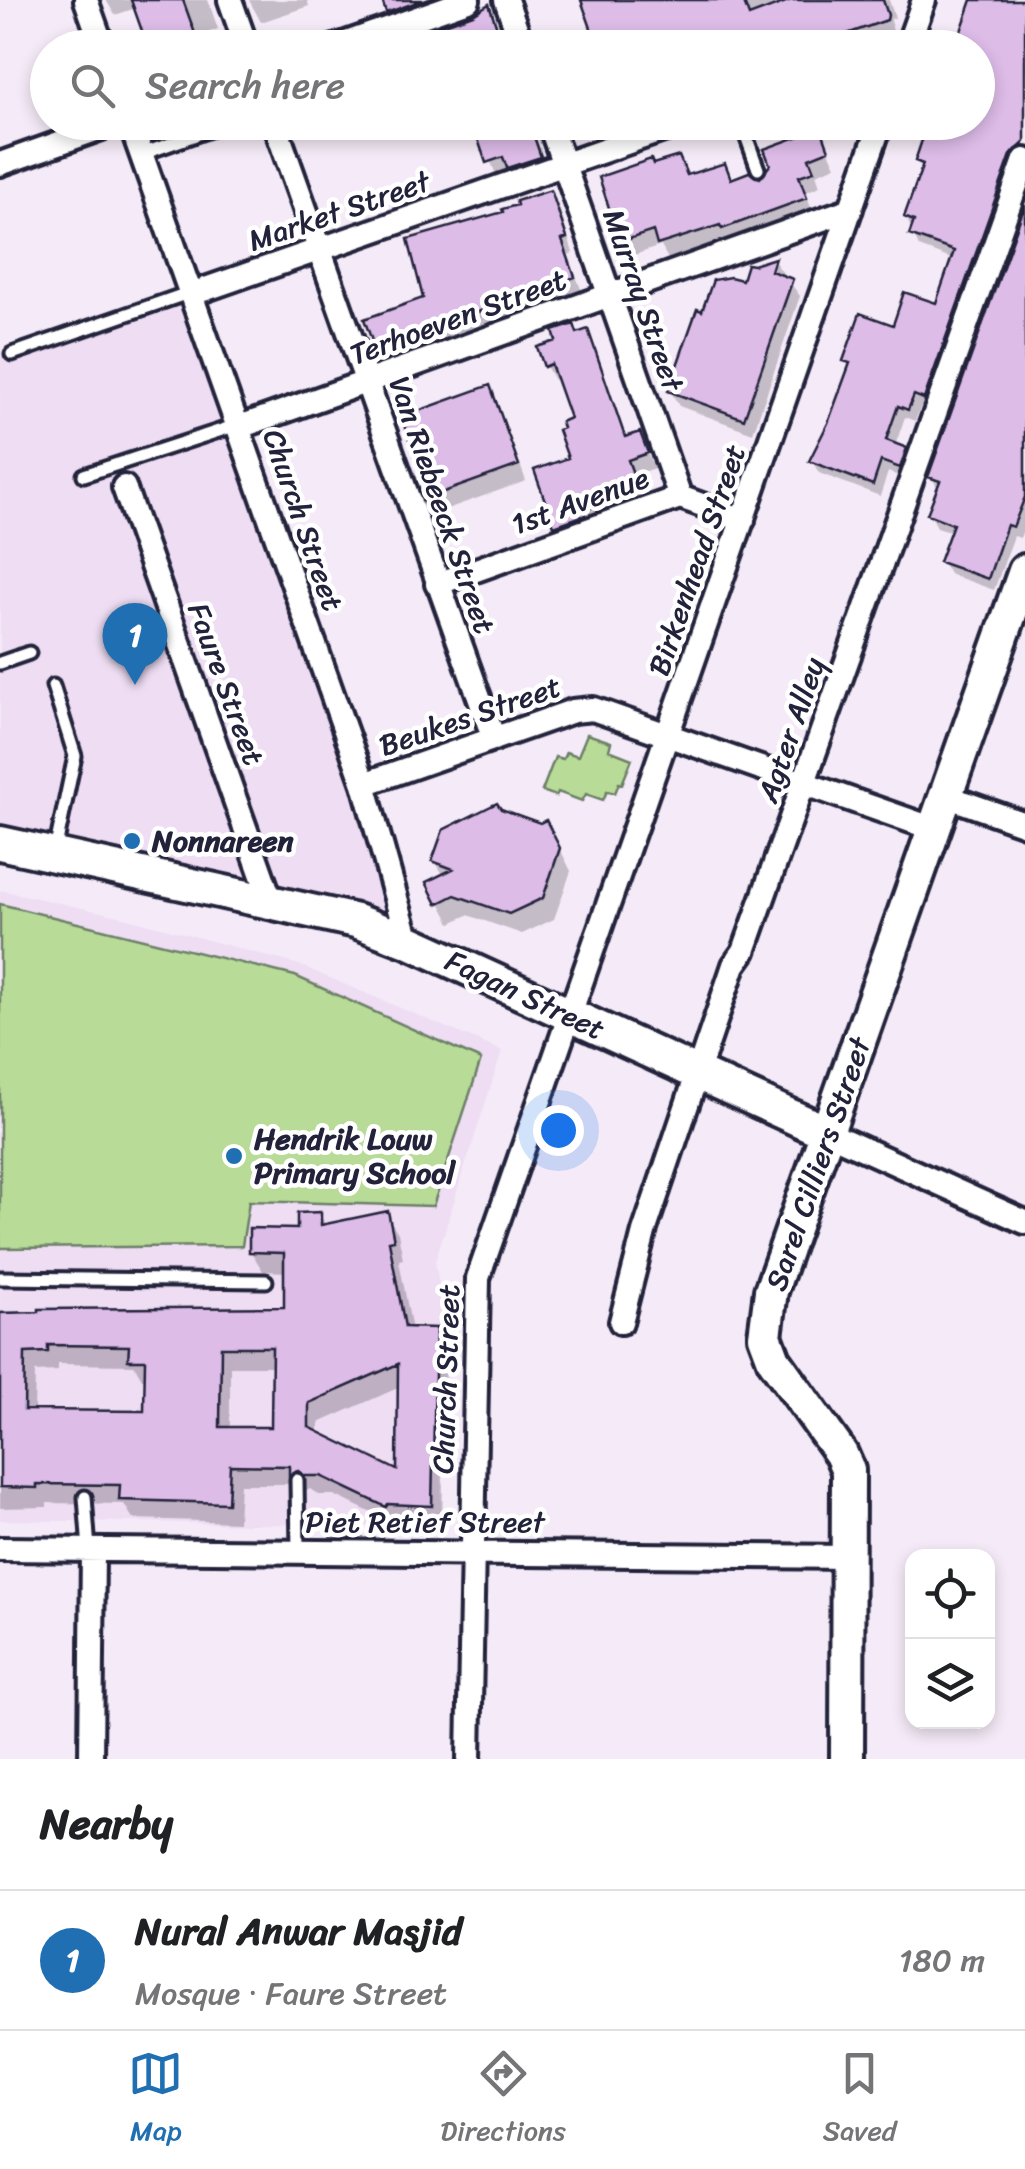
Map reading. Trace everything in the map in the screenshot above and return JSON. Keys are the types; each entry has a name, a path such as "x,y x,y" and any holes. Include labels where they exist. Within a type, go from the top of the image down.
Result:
{"street":[{"path":"86,0 97,30"},
{"path":"230,0 241,30"},
{"path":"383,30 468,0"},
{"path":"506,0 517,30"},
{"path":"913,30 924,0"},
{"path":"0,164 67,140"},
{"name":"Church Street","path":"137,140 364,784 408,941"},
{"name":"Van Riebeeck Street","path":"280,140 494,738"},
{"name":"Murray Street","path":"556,140 680,497"},
{"name":"Market Street","path":"191,292 634,140"},
{"name":"Birkenhead Street","path":"569,1017 875,140"},
{"name":"Agter Alley","path":"620,1322 644,1232 696,1073 804,784 1025,160"},
{"name":"Terhoeven Street","path":"238,425 851,209"},
{"name":"Faure Street","path":"124,487 271,902"},
{"name":"1st Avenue","path":"436,584 680,497 743,520"},
{"name":"Sarel Cilliers Street","path":"847,1759 848,1470 791,1388 765,1336 772,1291 1025,571"},
{"name":"Beukes Street","path":"364,784 494,738 593,709 934,829"},
{"path":"946,796 1025,824"},
{"name":"Fagan Street","path":"0,843 356,921 408,941 1025,1222"},
{"name":"Church Street","path":"469,1759 478,1278 569,1017"},
{"name":"Piet Retief Street","path":"0,1549 849,1557"},
{"path":"91,1550 92,1759"}],"lane":[{"path":"142,154 181,140"},
{"path":"748,140 758,169"},
{"name":"Market Street","path":"12,354 191,292"},
{"name":"Terhoeven Street","path":"84,475 228,425 238,425"},
{"path":"0,663 29,653"},
{"path":"53,686 75,756 54,854"},
{"path":"0,1278 266,1281"},
{"path":"297,1480 298,1551"},
{"path":"86,1497 91,1550"}],"shaded area":[{"path":"191,292 408,941 0,844 0,357"},
{"name":"Hendrik Louw Primary School","path":"0,890 128,918 299,965 502,1051 435,1261 444,1315 441,1527 0,1520"}],"green space":[{"path":"587,734 611,742 609,750 632,759 615,793 607,791 603,800 586,794 582,801 542,791 555,757 563,759 566,752 578,756"},
{"path":"0,904 295,976 481,1060 433,1206 249,1201 242,1246 0,1248"}],"building":[{"path":"131,0 183,0 194,30 142,30"},
{"path":"382,0 423,0 386,13"},
{"path":"581,0 743,0 749,16 791,0 883,0 888,15 887,20 858,30 592,30"},
{"path":"972,0 1025,0 1025,142 1011,155 924,399 914,395 908,410 898,406 886,440 907,448 900,468 881,461 873,485 809,461 850,363 843,361 860,313 893,325 904,292 936,303 954,251 909,235 914,221 904,217 923,164 915,161 922,140 995,140 995,30 961,30"},
{"path":"489,4 498,30 427,30"},
{"path":"478,140 535,140 541,157 507,168 503,157 486,163"},
{"path":"788,140 825,140 829,150 809,158 814,171 799,176 807,198 722,229 720,225 657,245 653,231 620,242 599,177 651,159 653,164 679,156 687,175 725,163 731,179 749,172 760,178 770,165 764,149"},
{"path":"551,190 575,277 375,349 364,319 423,298 408,239 503,212 502,209 517,205 516,201"},
{"path":"1025,205 1025,497 1013,527 1007,525 988,579 939,562 953,524 927,514 940,481 928,477"},
{"path":"775,258 771,271 793,279 744,419 668,391 697,309 702,311 713,280 742,280 747,264"},
{"path":"574,324 577,333 588,329 625,437 640,432 648,453 628,460 639,490 584,510 585,515 554,526 534,470 568,458 558,430 563,428 561,422 570,418 551,364 544,367 537,347 556,341 553,331"},
{"path":"490,385 519,465 430,497 401,417"},
{"path":"497,803 501,809 540,823 546,820 560,848 543,898 509,914 455,895 437,904 426,882 453,869 432,861 443,830"},
{"path":"388,1211 394,1240 389,1241 405,1327 436,1328 432,1506 386,1507 321,1476 305,1476 298,1471 289,1475 289,1466 230,1465 228,1503 119,1500 120,1485 0,1487 0,1313 39,1309 284,1307 284,1253 249,1252 249,1228 297,1229 297,1213 321,1212 321,1225","holes":["48,1345 129,1346 128,1360 145,1360 144,1411 24,1410 25,1353 48,1352","221,1347 272,1347 271,1427 220,1427","398,1364 397,1470 309,1427 309,1403"]}],"place":[{"name":"Nural Anwar Masjid","path":"135,685"},
{"name":"Nonnareen","path":"132,841"},
{"name":"Hendrik Louw Primary School","path":"234,1156"}]}
